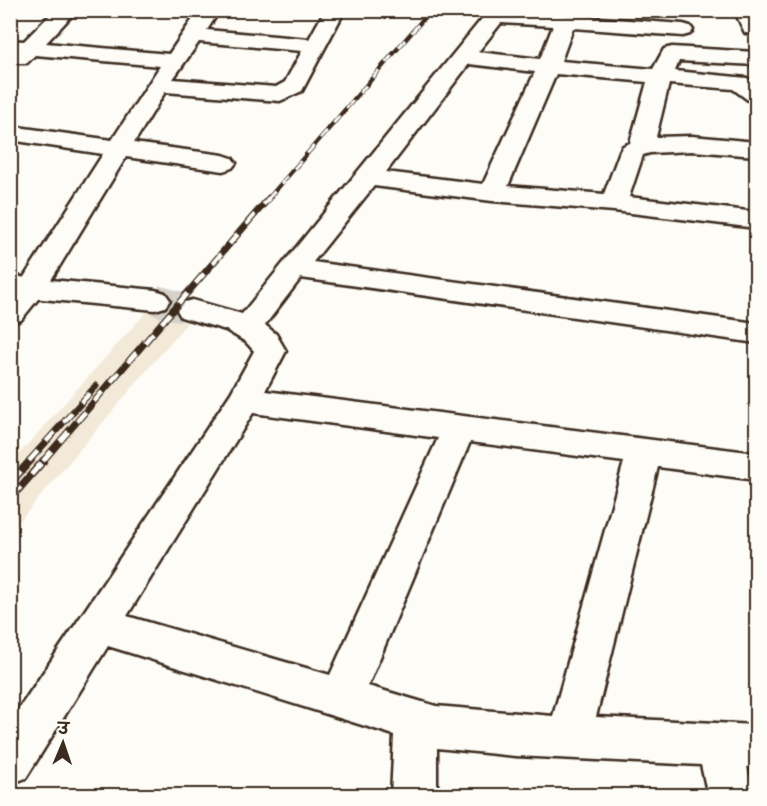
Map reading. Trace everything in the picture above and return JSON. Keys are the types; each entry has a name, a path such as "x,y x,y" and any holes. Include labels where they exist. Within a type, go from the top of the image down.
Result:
{"street":[{"path":"10,65 20,47 67,10"},
{"path":"10,313 21,286 119,148 173,61 195,35 210,10"},
{"path":"158,85 280,94 294,86 334,10"},
{"path":"247,328 498,13 566,20 680,20 672,54 662,76 642,146"},
{"path":"492,193 548,67 566,20"},
{"path":"195,35 315,46"},
{"path":"20,47 173,61"},
{"path":"672,54 756,58"},
{"path":"465,57 548,67 739,83 756,95"},
{"path":"10,133 223,163"},
{"path":"615,203 632,151 642,146 663,144 756,149"},
{"path":"368,177 492,193 615,203 756,220"},
{"path":"293,268 756,333"},
{"path":"21,286 154,300"},
{"path":"10,762 244,400 270,351 265,339 247,328 192,310"},
{"path":"244,400 756,466"},
{"path":"341,699 459,429"},
{"path":"569,737 644,452"},
{"path":"97,625 416,722 463,731 738,745 731,795"},
{"path":"414,795 416,722"}],"shaded area":[{"path":"150,308 192,317 11,531 11,463"}],"tunnel":[{"path":"155,300 192,310"}],"railway":[{"path":"268,199 431,10"},
{"path":"43,461 269,198"},
{"path":"29,461 96,386"},
{"path":"10,483 31,460"},
{"path":"10,499 44,460"}]}
